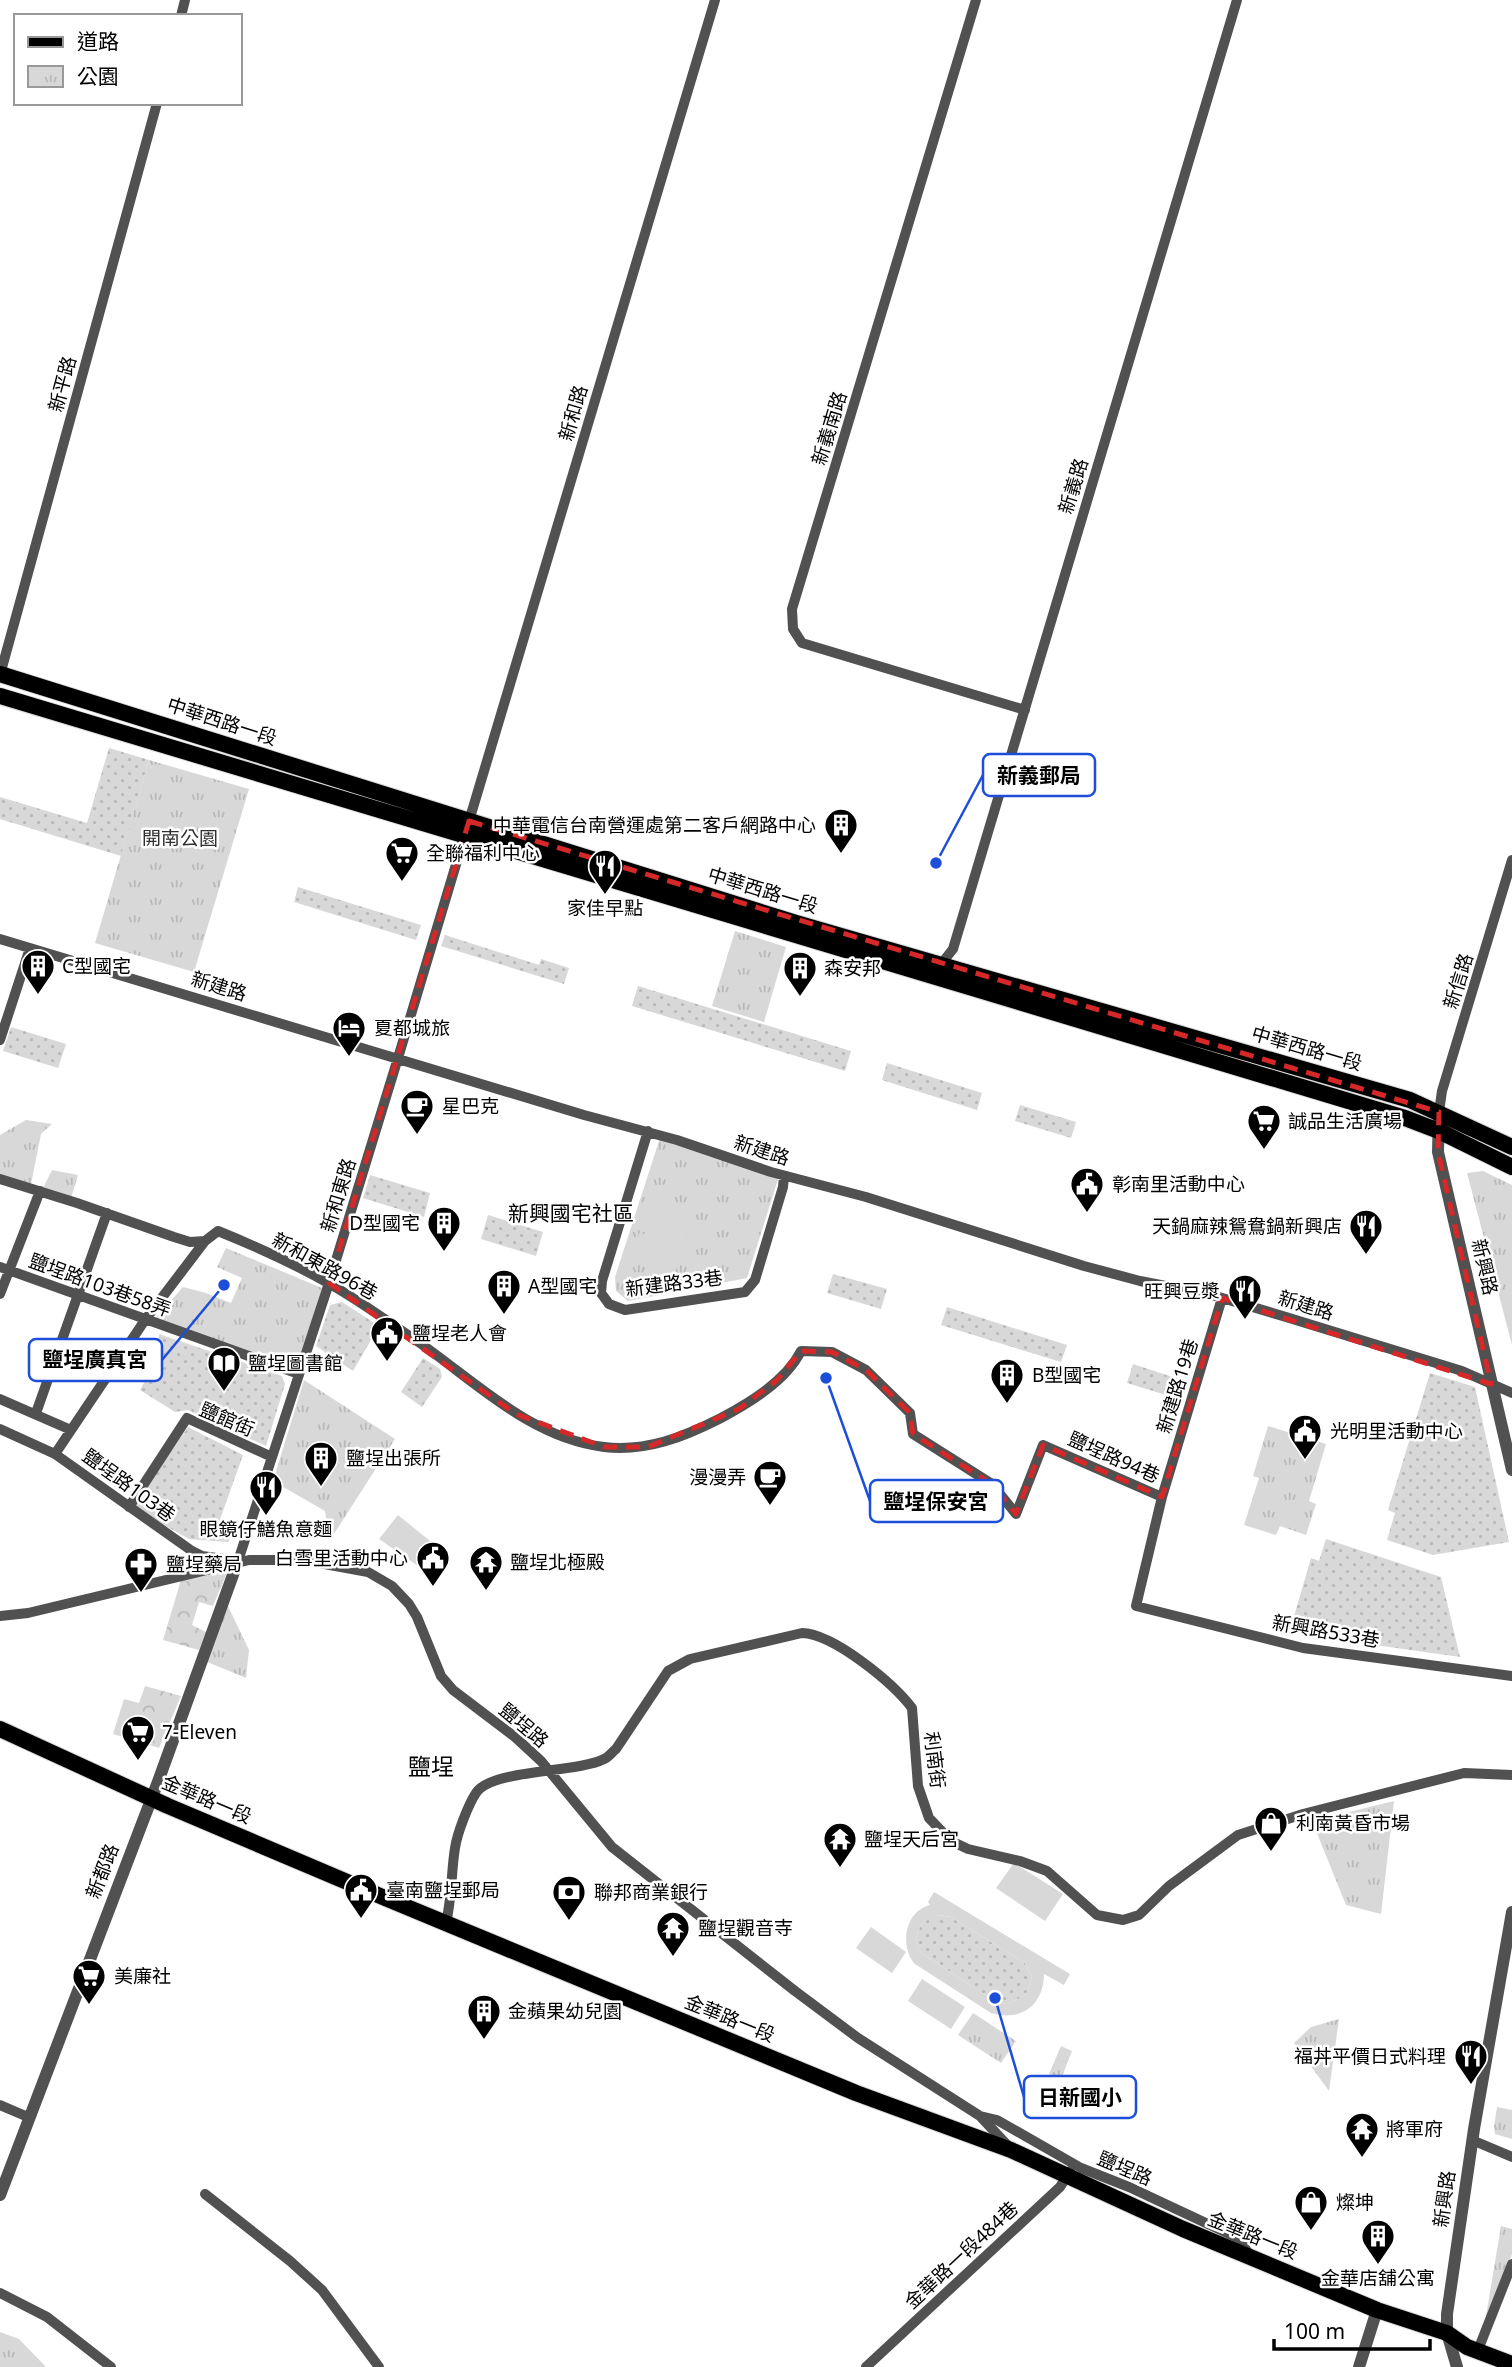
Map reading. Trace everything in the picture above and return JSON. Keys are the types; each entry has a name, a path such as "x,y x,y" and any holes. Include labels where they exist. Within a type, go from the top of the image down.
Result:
{"main road":[{"name":"中華西路一段","path":"0,674 467,828 930,976 1405,1118 1439,1131 1512,1167"},
{"name":"中華西路一段","path":"0,696 943,964 1410,1100 1512,1147"},
{"name":"金華路一段","path":"0,1730 151,1799 856,2093 1070,2170 1250,2258 1377,2310 1447,2333 1467,2347 1512,2364"}],"street":[{"name":"新和路","path":"467,828 715,0"},
{"name":"新義南路","path":"976,0 792,609 793,629 802,643 1025,709"},
{"name":"新義路","path":"930,976 943,964 953,949 1237,0"},
{"name":"新平路","path":"0,674 156,105"},
{"name":"新和東路","path":"238,1561 329,1283 467,828"},
{"name":"新信路","path":"1439,1112 1512,860"},
{"name":"新建路","path":"0,939 584,1115 648,1131 784,1176 866,1197 1084,1266 1222,1298 1462,1371 1512,1393"},
{"path":"0,1040 30,948"},
{"name":"新興路","path":"1439,1112 1438,1152 1512,1470"},
{"name":"新建路33巷","path":"648,1131 602,1281 601,1293 609,1304 625,1310 745,1292 754,1280 784,1176"},
{"path":"0,1180 190,1242 205,1241"},
{"name":"鹽埕路103巷58弄","path":"0,1294 4,1269 40,1191"},
{"path":"36,1413 107,1213"},
{"name":"新和東路96巷","path":"205,1241 218,1231 329,1283 440,1357 516,1414 566,1437 604,1447 648,1447 698,1430 739,1409 794,1364 801,1351 832,1352"},
{"path":"55,1454 145,1320 205,1241"},
{"name":"鹽埕路103巷58弄","path":"4,1269 299,1374"},
{"name":"新建路19巷","path":"1136,1606 1162,1497 1222,1298"},
{"name":"鹽埕路94巷","path":"832,1352 866,1370 910,1413 913,1434 992,1484 1016,1514 1044,1446 1162,1497"},
{"name":"鹽埕路103巷","path":"0,1399 71,1430"},
{"name":"鹽館街","path":"129,1507 187,1418 272,1458"},
{"name":"鹽埕路103巷","path":"0,1429 55,1454 202,1556 238,1561"},
{"name":"鹽埕路","path":"0,1616 28,1613 238,1561 303,1560 368,1572 392,1586 417,1617 440,1676 461,1697 515,1737 548,1770 612,1847 858,2038 980,2116 1011,2150"},
{"name":"新都路","path":"0,2195 151,1799 238,1561"},
{"name":"新興路533巷","path":"1136,1606 1303,1648 1512,1676"},
{"name":"利南街","path":"446,1923 455,1845 474,1794 480,1787 531,1771 561,1769 606,1758 616,1749 668,1671 690,1659 809,1633 856,1656 912,1708 918,1786 929,1818 951,1841 968,1849 1020,1861 1047,1871 1097,1914 1123,1920 1139,1915 1169,1886 1238,1835 1303,1814 1464,1773 1512,1775"},
{"name":"新興路","path":"1457,2367 1447,2333 1448,2303 1472,2140 1509,1952 1512,1912"},
{"path":"0,2105 28,2117"},
{"name":"鹽埕路","path":"980,2116 997,2120 1070,2170"},
{"path":"1472,2140 1512,2158"},
{"name":"金華路一段484巷","path":"866,2367 1060,2187 1070,2170"},
{"path":"205,2194 290,2261 322,2290 379,2367"},
{"path":"1478,2350 1512,2264"},
{"path":"0,2293 47,2317 111,2367"},
{"path":"1359,2367 1377,2310"}],"highlighted area":[{"path":"469,821 1439,1112 1438,1152 1491,1384 1222,1298 1162,1497 1043,1445 1016,1514 992,1484 913,1434 910,1413 866,1370 832,1352 801,1351 777,1380 739,1409 648,1447 604,1447 516,1414 329,1283"}],"green space":[{"path":"109,748 149,760 121,856 0,819 0,797 87,823"},
{"name":"開南公園","path":"149,760 249,789 194,972 95,943"},
{"path":"298,887 421,925 416,940 294,902"},
{"path":"735,931 786,947 764,1022 712,1006"},
{"path":"445,935 539,965 541,959 569,968 564,984 441,946"},
{"path":"638,986 851,1051 845,1071 632,1006"},
{"path":"11,1027 66,1044 58,1068 3,1051"},
{"path":"887,1063 982,1093 977,1110 882,1080"},
{"path":"1020,1105 1076,1122 1071,1138 1015,1121"},
{"path":"26,1120 52,1124 41,1134 31,1184 0,1176 0,1135"},
{"path":"660,1138 779,1176 747,1278 628,1301 616,1291 615,1277"},
{"path":"52,1170 78,1175 71,1198 43,1188"},
{"path":"1483,1171 1512,1185 1512,1345 1467,1173"},
{"path":"370,1175 430,1193 424,1217 363,1198"},
{"path":"649,1200 693,1214 684,1241 640,1228"},
{"path":"488,1215 543,1232 536,1256 481,1239"},
{"path":"639,1233 683,1246 675,1273 630,1260"},
{"path":"226,1248 322,1288 297,1371 155,1319 183,1287 231,1303 242,1278 217,1267"},
{"path":"833,1274 887,1289 881,1309 827,1293"},
{"path":"342,1302 379,1326 353,1371 316,1346 330,1305"},
{"path":"947,1307 1067,1345 1061,1362 941,1325"},
{"path":"159,1334 282,1376 285,1384 266,1446 188,1410 175,1412 140,1390 157,1359"},
{"path":"423,1358 440,1369 442,1377 422,1407 401,1392"},
{"path":"1133,1364 1188,1382 1182,1400 1127,1383"},
{"path":"1430,1373 1475,1387 1509,1542 1433,1555 1387,1540 1395,1513 1388,1510"},
{"path":"304,1380 395,1439 330,1540 325,1511 273,1481"},
{"path":"1268,1426 1326,1444 1309,1501 1316,1504 1306,1535 1280,1526 1276,1535 1244,1525 1259,1478 1253,1476"},
{"path":"188,1427 243,1455 217,1528 233,1534 228,1542 189,1539 132,1507"},
{"path":"398,1515 435,1545 421,1568 379,1539"},
{"path":"1326,1539 1441,1577 1460,1657 1304,1635 1290,1630 1311,1558 1319,1561"},
{"path":"227,1572 213,1606 199,1602 192,1625 206,1632 199,1650 163,1640 181,1580"},
{"path":"227,1572 220,1590 181,1580"},
{"path":"227,1604 249,1650 246,1678 205,1661"},
{"path":"145,1686 181,1696 159,1748 113,1734 124,1699 139,1703"},
{"path":"1394,1801 1381,1914 1346,1905 1312,1821"},
{"path":"1014,1863 1063,1894 1045,1921 996,1888"},
{"path":"934,1892 1070,1974 1064,1985 1044,1974 1040,1994 1029,2008 1012,2015 991,2013 915,1964 910,1957 907,1930 915,1914 930,1905 928,1902","holes":["939,1915 951,1917 1025,1963 1032,1977 1026,1995 1008,2004 996,2002 923,1954 917,1942 922,1925"]},
{"path":"938,1915 951,1917 1025,1963 1032,1977 1026,1995 1008,2004 996,2002 923,1954 917,1942 918,1930 926,1921"},
{"path":"871,1927 906,1952 892,1973 856,1948"},
{"path":"922,1979 965,2007 951,2029 908,2001"},
{"path":"973,2013 1016,2041 1001,2063 958,2035"},
{"path":"1339,2019 1329,2091 1294,2043 1311,2027"},
{"path":"1061,2046 1072,2051 1061,2079 1049,2074"},
{"path":"1497,2107 1512,2110 1512,2139 1495,2134"},
{"path":"1501,2226 1512,2229 1512,2254 1485,2322"},
{"path":"0,2332 19,2339 46,2367 0,2367"}],"place":[{"name":"中華電信台南營運處第二客戶網路中心","path":"841,855"},
{"name":"新義郵局","path":"936,863"},
{"name":"全聯福利中心","path":"402,883"},
{"name":"家佳早點","path":"605,896"},
{"name":"C型國宅","path":"38,996"},
{"name":"森安邦","path":"800,998"},
{"name":"夏都城旅","path":"349,1058"},
{"name":"星巴克","path":"417,1136"},
{"name":"誠品生活廣場","path":"1264,1151"},
{"name":"彰南里活動中心","path":"1087,1214"},
{"name":"D型國宅","path":"444,1253"},
{"name":"天鍋麻辣鴛鴦鍋新興店","path":"1366,1256"},
{"name":"鹽埕廣真宮","path":"224,1285"},
{"name":"A型國宅","path":"504,1316"},
{"name":"旺興豆漿","path":"1245,1321"},
{"name":"鹽埕老人會","path":"387,1363"},
{"name":"鹽埕保安宮","path":"826,1378"},
{"name":"鹽埕圖書館","path":"224,1393"},
{"name":"B型國宅","path":"1007,1405"},
{"name":"光明里活動中心","path":"1305,1461"},
{"name":"鹽埕出張所","path":"321,1488"},
{"name":"漫漫弄","path":"770,1507"},
{"name":"眼鏡仔鱔魚意麵","path":"266,1517"},
{"name":"白雪里活動中心","path":"433,1588"},
{"name":"鹽埕北極殿","path":"486,1592"},
{"name":"鹽埕藥局","path":"141,1594"},
{"name":"7-Eleven","path":"138,1762"},
{"name":"利南黃昏市場","path":"1271,1853"},
{"name":"鹽埕天后宮","path":"840,1869"},
{"name":"臺南鹽埕郵局","path":"361,1920"},
{"name":"聯邦商業銀行","path":"569,1922"},
{"name":"鹽埕觀音寺","path":"673,1958"},
{"name":"日新國小","path":"995,1998"},
{"name":"美廉社","path":"89,2006"},
{"name":"金蘋果幼兒園","path":"484,2041"},
{"name":"福丼平價日式料理","path":"1471,2086"},
{"name":"將軍府","path":"1362,2159"},
{"name":"燦坤","path":"1311,2232"},
{"name":"金華店舖公寓","path":"1378,2266"}],"district":[{"name":"新興國宅社區","path":"571,1214"},
{"name":"鹽埕","path":"431,1767"}]}
